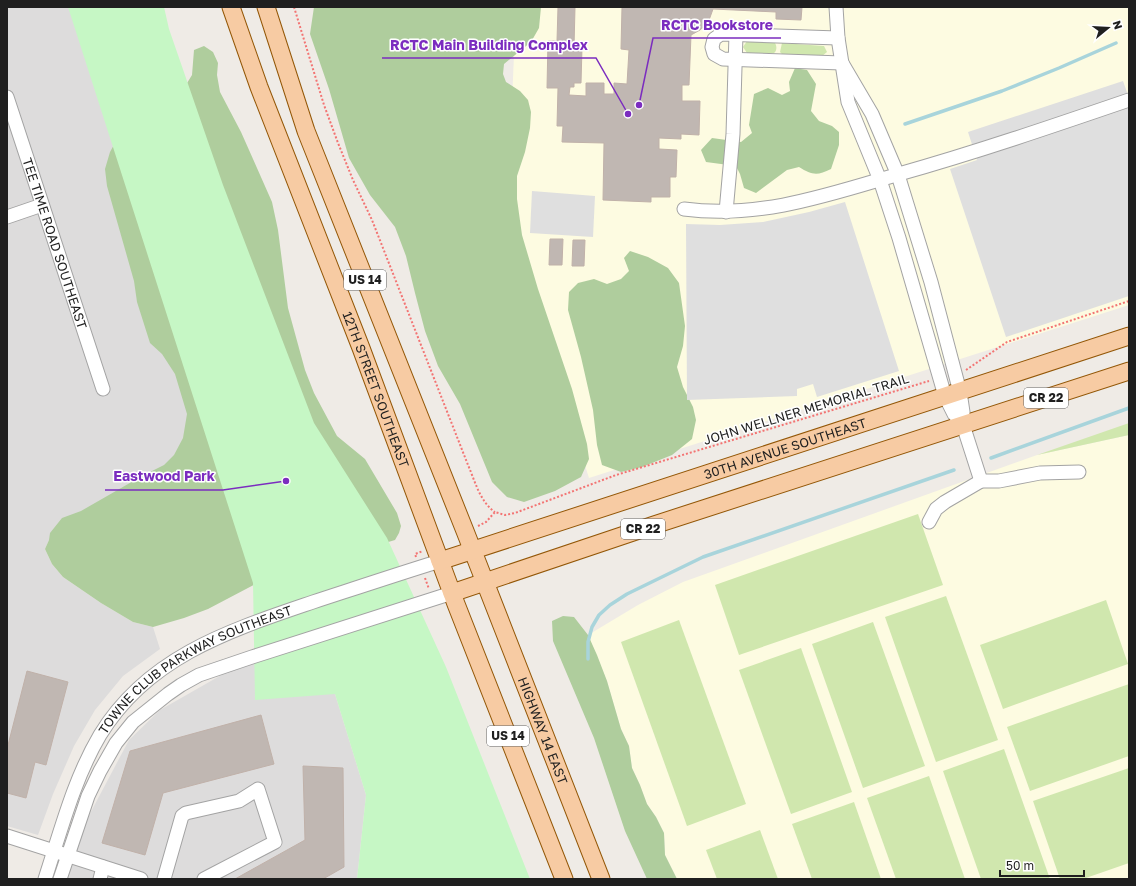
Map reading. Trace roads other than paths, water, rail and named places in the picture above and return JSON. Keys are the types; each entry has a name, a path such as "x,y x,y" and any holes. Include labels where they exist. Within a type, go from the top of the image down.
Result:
{"main road":[{"name":"12TH STREET SOUTHEAST","path":"231,7 259,87 362,348 452,593"},
{"name":"US 14","path":"266,7 306,131 484,582"},
{"name":"30TH AVENUE SOUTHEAST","path":"437,553 472,550 1129,336"},
{"name":"CR 22","path":"452,593 1129,371"},
{"name":"HIGHWAY 14 EAST","path":"484,582 601,879"},
{"name":"US 14","path":"452,593 564,879"}],"street":[{"path":"836,7 838,38 848,102 880,180 914,287 939,378 952,394 963,412 963,425 981,481"},
{"path":"838,38 725,33 714,39 712,47 714,54 720,58 735,60 842,63"},
{"path":"726,212 733,134 736,34"},
{"path":"842,63 872,114 898,175 931,282 955,374 952,394"},
{"name":"TEE TIME ROAD SOUTHEAST","path":"7,97 103,389"},
{"path":"684,209 705,212 726,212 769,208 824,197 958,157 1129,100"},
{"path":"7,217 42,205"},
{"path":"929,522 936,509 981,481 999,481 1040,473 1079,472"},
{"name":"TOWNE CLUB PARKWAY SOUTHEAST","path":"45,879 78,780 101,735 125,702 161,669 192,650 232,631 421,567 437,553"},
{"name":"TOWNE CLUB PARKWAY SOUTHEAST","path":"60,879 88,796 116,743 133,722 168,694 199,675 452,593"},
{"path":"164,879 182,816 186,813 239,801 258,789 275,842 204,879"},
{"path":"7,836 68,856 101,873 141,879"}],"waterway":[{"path":"905,124 1002,91 1116,43"},
{"path":"991,458 1129,408"},
{"path":"588,659 588,642 592,627 599,615 610,605 627,594 703,557 954,470"}],"place":[{"name":"RCTC Bookstore","path":"639,105"},
{"name":"RCTC Main Building Complex","path":"628,114"},
{"name":"Eastwood Park","path":"286,481"}]}
